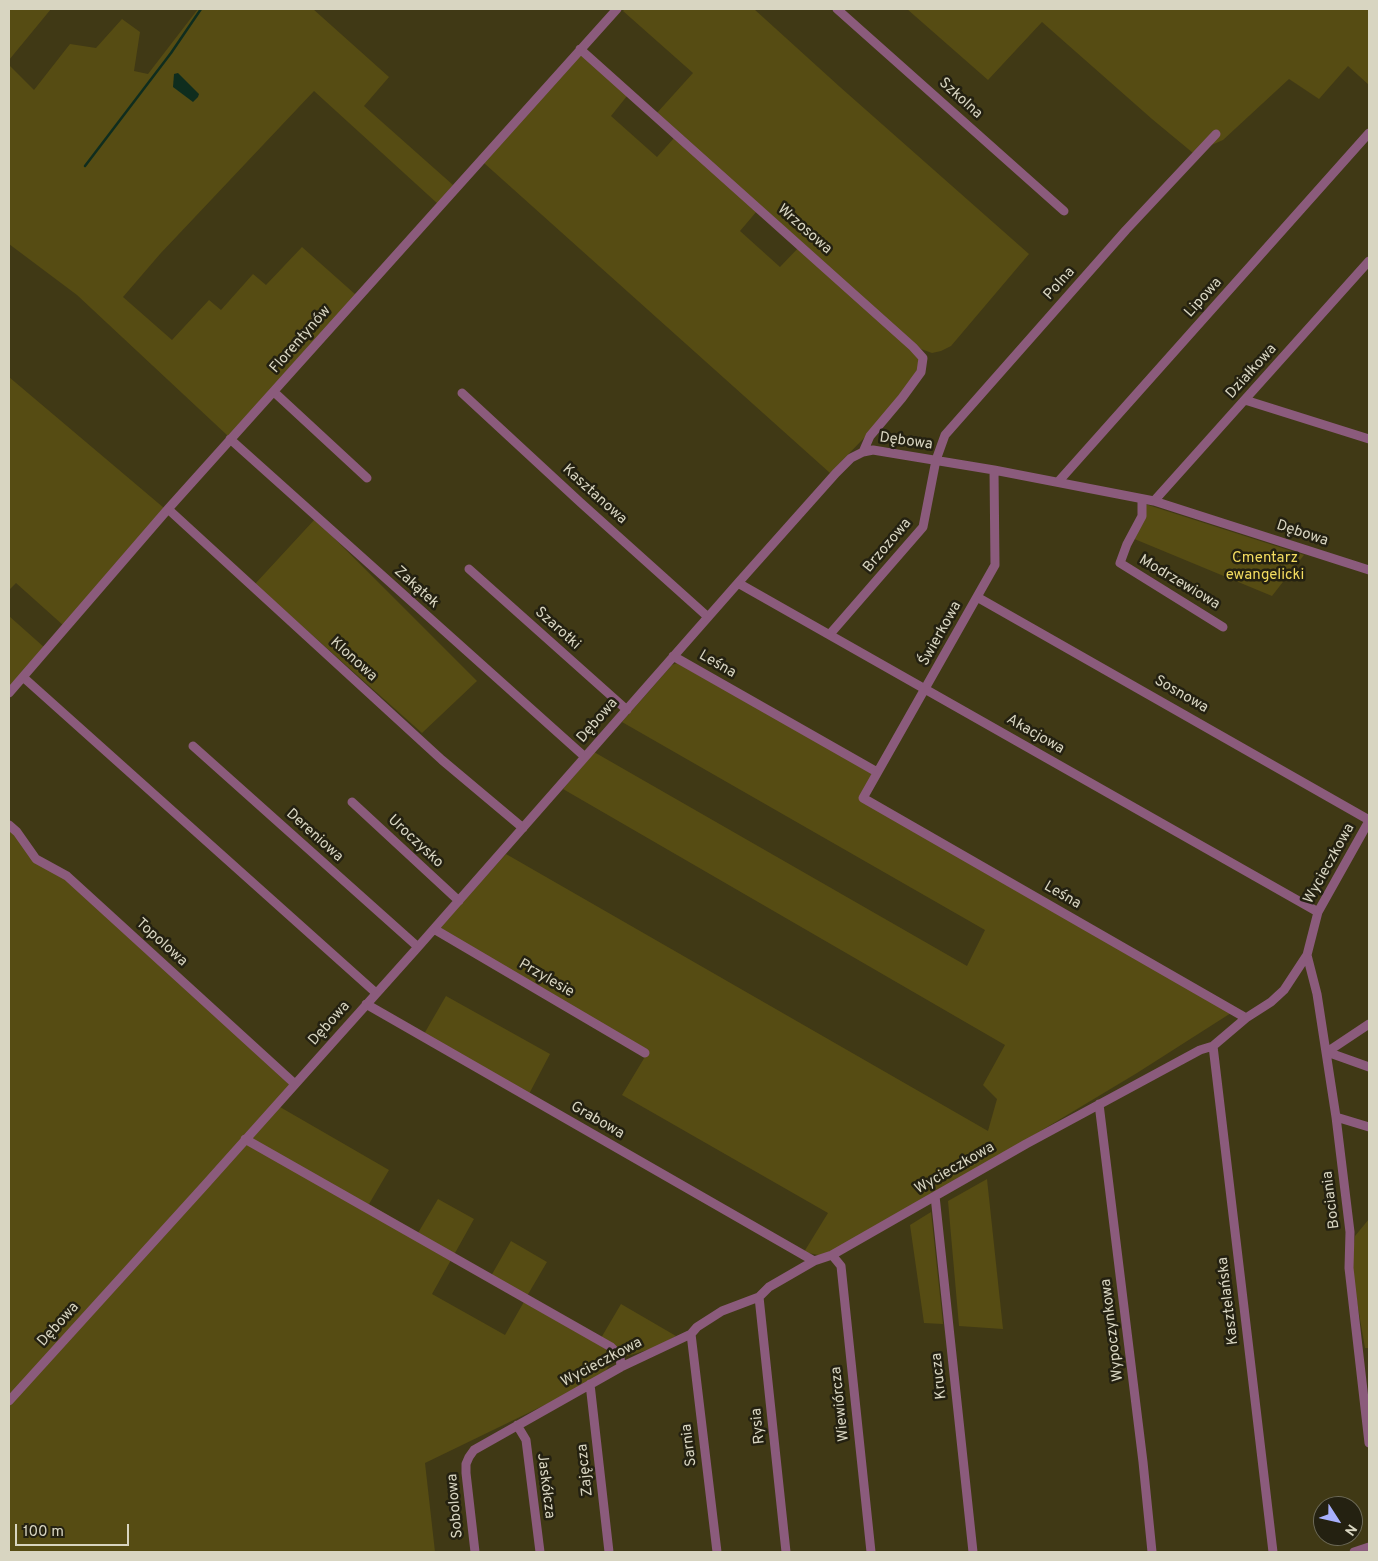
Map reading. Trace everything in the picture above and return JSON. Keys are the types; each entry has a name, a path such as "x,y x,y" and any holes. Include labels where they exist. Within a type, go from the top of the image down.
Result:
{"street":[{"name":"Florentynów","path":"9,693 230,439 616,9"},
{"name":"Szkolna","path":"837,9 1064,210"},
{"name":"Wrzosowa","path":"580,49 923,358 921,372 870,436 863,452"},
{"name":"Lipowa","path":"1058,482 1369,133"},
{"name":"Polna","path":"936,460 945,435 1126,230 1216,134"},
{"name":"Działkowa","path":"1154,501 1369,261"},
{"path":"274,392 367,478"},
{"name":"Kasztanowa","path":"462,393 708,617"},
{"path":"1245,400 1369,439"},
{"name":"Zakątek","path":"230,439 585,757"},
{"name":"Dębowa","path":"9,1401 418,947 673,656 851,458 863,452 873,450 994,470 1154,501 1369,570"},
{"name":"Brzozowa","path":"830,634 923,527 936,460"},
{"name":"Świerkowa","path":"863,798 995,565 994,470"},
{"name":"Modrzewiowa","path":"1142,499 1142,516 1127,544 1120,563 1223,627"},
{"name":"Klonowa","path":"168,509 442,760 523,828"},
{"name":"Szarotki","path":"470,569 627,710"},
{"name":"Akacjowa","path":"738,583 1318,912"},
{"name":"Sosnowa","path":"978,597 1369,820"},
{"name":"Leśna","path":"673,656 877,772"},
{"path":"23,677 376,993"},
{"name":"Dereniowa","path":"193,746 418,947"},
{"name":"Leśna","path":"863,798 1246,1018"},
{"name":"Uroczysko","path":"352,802 459,901"},
{"name":"Wycieczkowa","path":"469,1457 474,1450 590,1384 690,1334 697,1327 722,1311 759,1297 769,1287 814,1262 832,1255 1099,1104 1200,1050 1213,1046 1246,1018 1271,1002 1284,990 1307,955 1318,912 1369,820"},
{"name":"Topolowa","path":"9,825 17,832 36,859 67,876 295,1084"},
{"name":"Przylesie","path":"434,929 644,1053"},
{"name":"Bociania","path":"1307,955 1317,994 1336,1117 1350,1232 1349,1268 1369,1443"},
{"name":"Grabowa","path":"366,1004 814,1262"},
{"path":"1327,1052 1369,1024"},
{"name":"Kasztelańska","path":"1213,1046 1273,1552"},
{"path":"1327,1052 1369,1067"},
{"name":"Wypoczynkowa","path":"1099,1104 1142,1452 1152,1552"},
{"path":"1336,1117 1369,1127"},
{"path":"245,1139 611,1347 620,1356 621,1367"},
{"name":"Krucza","path":"935,1196 973,1552"},
{"name":"Wiewiórcza","path":"832,1255 841,1266 871,1552"},
{"name":"Rysia","path":"759,1297 786,1552"},
{"name":"Sarnia","path":"690,1334 717,1552"},
{"name":"Zajęcza","path":"590,1384 609,1552"},
{"name":"Jaskółcza","path":"517,1425 526,1440 540,1552"},
{"name":"Sobolowa","path":"469,1457 466,1464 466,1473 475,1552"},
{"path":"1354,1552 1369,1547"}],"green space":[{"path":"9,9 51,9 9,60"},
{"path":"198,9 313,9 389,77 364,106 453,185 438,204 314,91 160,254 123,297 172,340 209,300 221,310 253,274 266,285 302,247 356,295 228,436 77,295 9,244 9,65 34,90 70,44 96,48 122,19 140,32 134,71 148,74"},
{"path":"625,9 754,9 1029,254 951,346 932,353 921,349 656,114 693,73 623,11"},
{"path":"907,9 1369,9 1369,85 1348,66 1319,99 1289,79 1223,140 1193,153 1042,22 988,80"},
{"path":"583,55 627,96 611,116 657,157 674,138 757,211 740,231 780,267 800,246 918,357 920,363 919,371 867,435 830,473 484,163 577,56"},
{"path":"9,377 164,508 64,626 16,583 9,590"},
{"name":"Cmentarz ewangelicki","path":"1145,504 1304,555 1272,596 1132,538"},
{"path":"315,519 477,681 422,733 255,584"},
{"path":"9,616 45,648 9,688"},
{"path":"677,663 875,774 862,799 1231,1013 1137,1073 984,1165 825,1255 804,1252 828,1213 622,1095 646,1055 466,947 440,927 506,854 988,1131 997,1099 983,1085 1005,1045 563,789 594,752 967,966 985,930 622,722 672,665"},
{"path":"9,829 15,834 35,861 66,879 292,1082 280,1107 389,1170 369,1204 418,1233 438,1199 474,1219 432,1294 505,1335 525,1300 604,1347 610,1353 611,1359 605,1372 588,1384 425,1463 435,1552 9,1552"},
{"path":"446,996 550,1054 529,1094 424,1034"},
{"path":"987,1179 1003,1329 959,1326 948,1201"},
{"path":"931,1212 943,1324 924,1323 910,1225"},
{"path":"1369,1219 1369,1348 1365,1348 1351,1267 1355,1236"},
{"path":"511,1241 547,1262 527,1296 491,1276"},
{"path":"621,1304 676,1336 654,1348 627,1356 601,1338"}],"shaded area":[{"path":"178,73 199,94 193,102 173,87 174,74"}],"waterway":[{"path":"85,166 171,53 201,9"}]}
